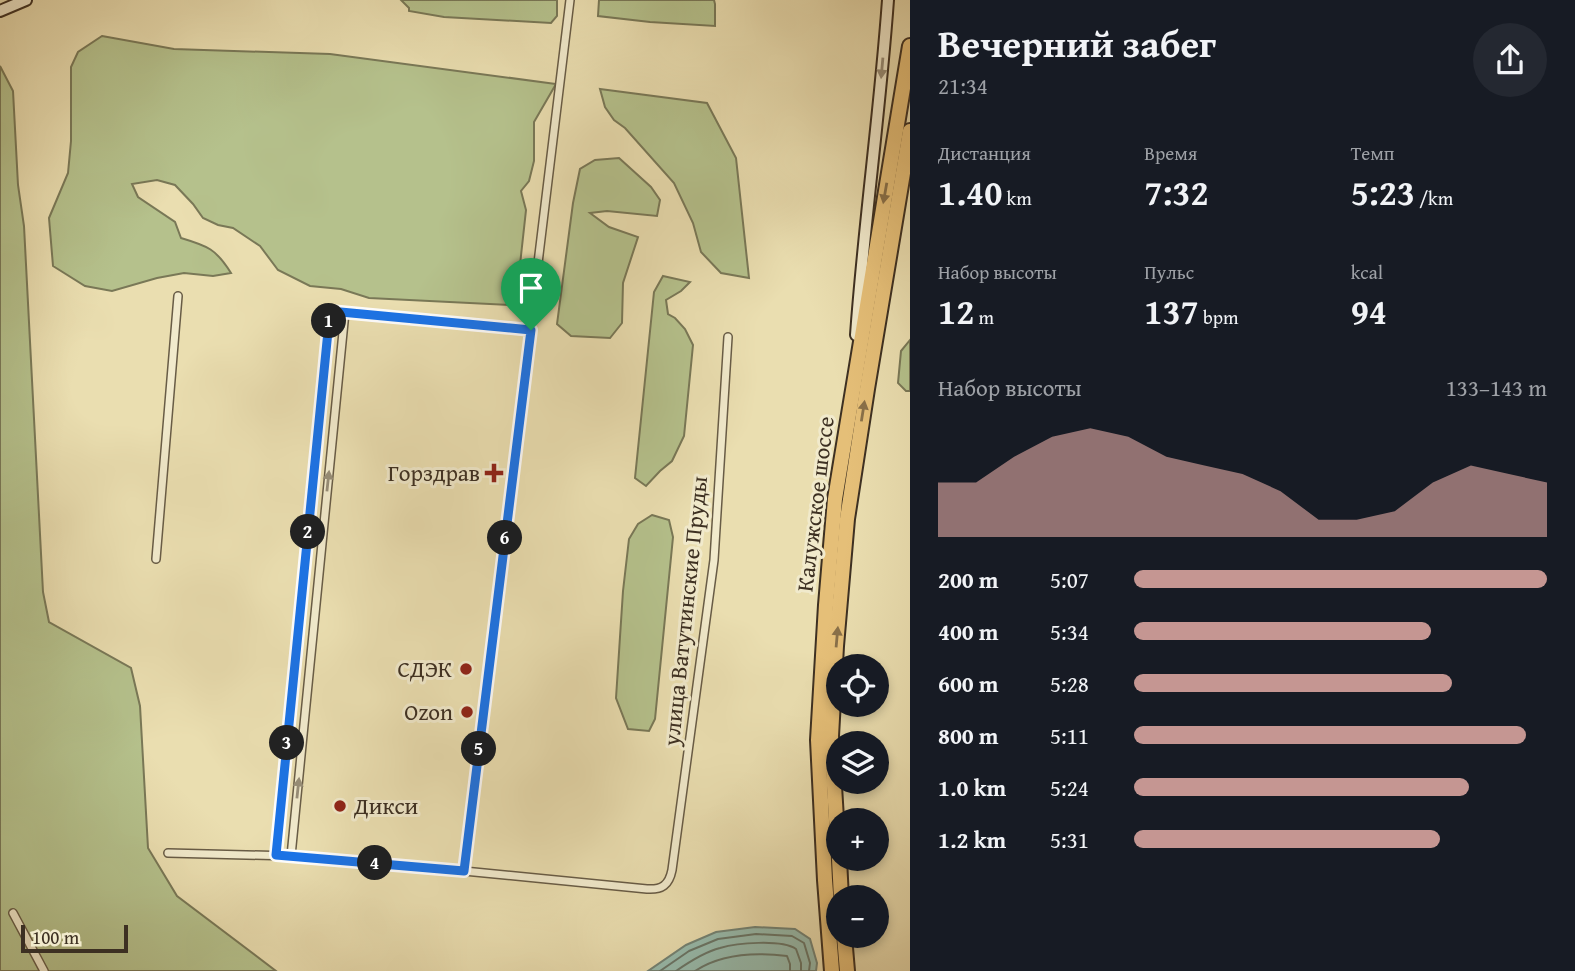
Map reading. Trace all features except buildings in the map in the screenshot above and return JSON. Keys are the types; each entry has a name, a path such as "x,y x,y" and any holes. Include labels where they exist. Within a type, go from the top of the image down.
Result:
{"highway":[{"name":"Калужское шоссе","path":"832,971 818,740 826,605 835,499 910,46"},
{"name":"Калужское шоссе","path":"835,808 831,736 847,519 910,131"},
{"path":"845,948 847,971"}],"main road":[{"path":"0,11 26,0"},
{"path":"853,386 860,282 888,0"}],"street":[{"path":"169,853 276,855 464,871 570,0"},
{"path":"156,559 178,296"},
{"path":"276,855 330,311 531,330"},
{"path":"291,856 345,312"},
{"name":"улица Ватутинские Пруды","path":"464,871 656,890 670,879 714,560 728,337"},
{"path":"13,914 44,971"}],"green space":[{"path":"401,0 557,0 557,16 551,23 444,17 409,11"},
{"path":"599,0 714,0 715,26 598,16"},
{"path":"102,36 174,49 330,54 556,84 534,122 534,161 529,181 521,191 526,210 517,292 512,305 369,298 341,289 310,286 278,270 260,246 233,228 203,218 175,185 157,180 132,184 138,197 175,222 181,238 205,246 216,253 231,273 213,276 184,273 112,291 85,286 53,266 49,218 68,173 71,67 78,52"},
{"path":"0,66 13,91 18,185 24,226 43,592 49,622 131,668 140,706 148,848 177,896 276,971 0,971"},
{"path":"600,89 707,103 736,158 749,278 721,273 701,252 693,223 674,183 625,128 614,120 605,107"},
{"path":"619,158 651,187 660,200 657,216 607,211 590,213 609,227 638,237 623,283 622,323 610,338 571,336 557,324 580,169 595,160"},
{"path":"663,276 690,282 666,300 668,314 685,329 693,345 684,436 672,461 646,486 635,478 654,292"},
{"path":"910,340 910,391 906,391 898,383 901,351"},
{"path":"652,515 669,520 673,537 655,719 649,731 628,729 616,698 629,539 638,524"}],"water":[{"path":"755,927 795,929 810,939 817,963 816,971 648,971 686,945 716,932"}],"place":[{"name":"Горздрав","path":"494,473"},
{"name":"СДЭК","path":"466,669"},
{"name":"Ozon","path":"467,712"},
{"name":"Дикси","path":"340,806"}],"route":[{"path":"330,311 531,330 464,871 276,855 330,311"}]}
